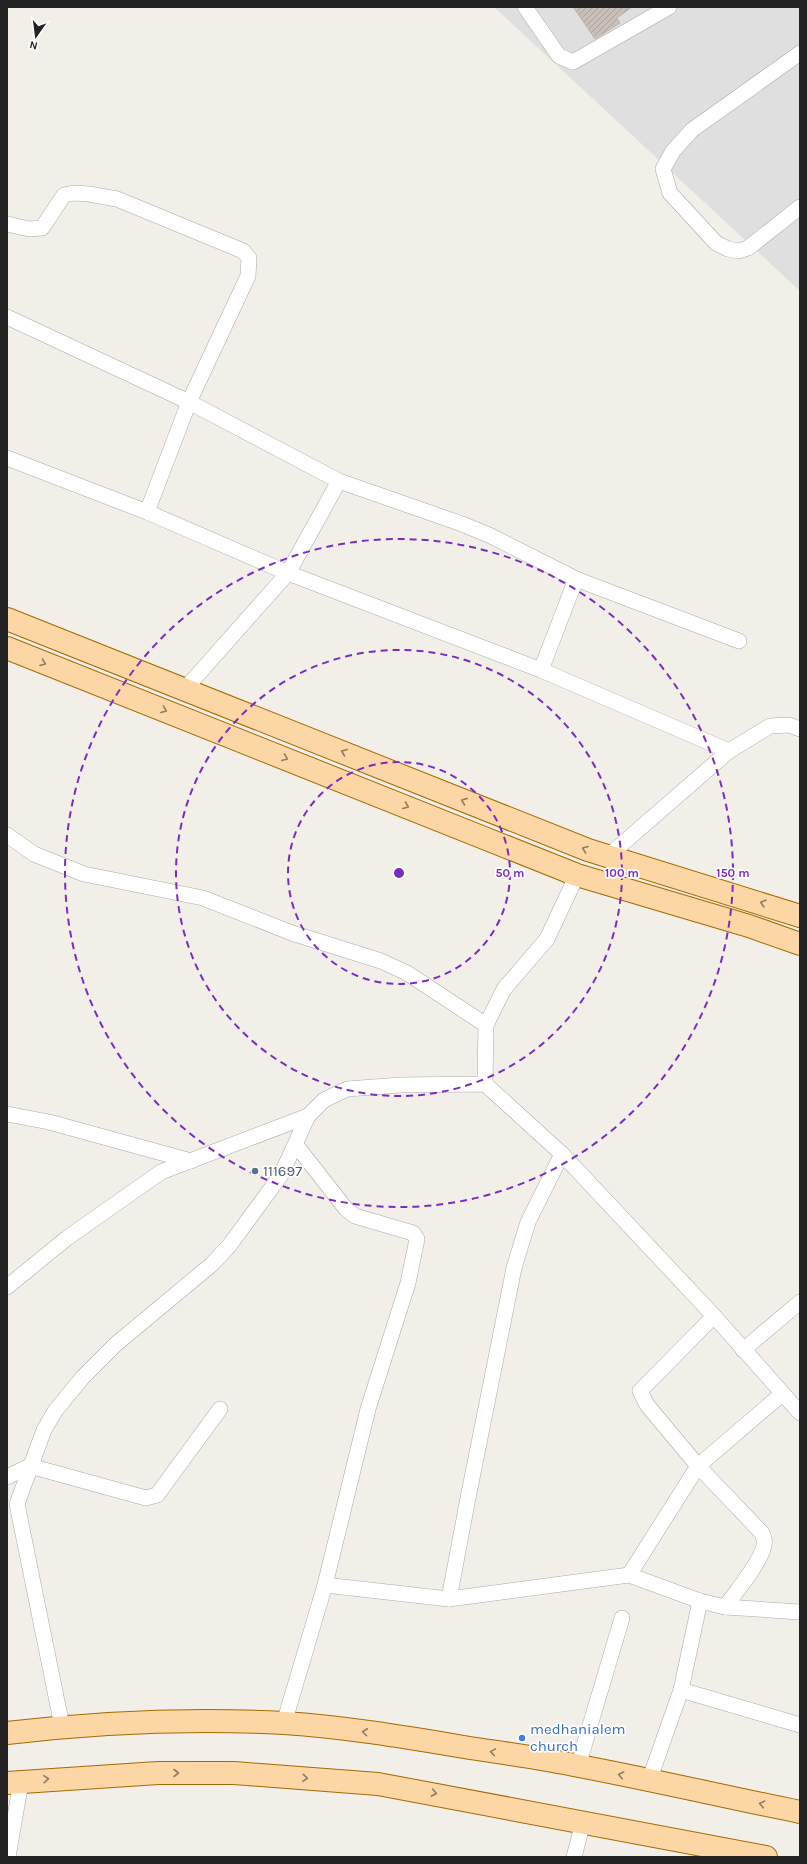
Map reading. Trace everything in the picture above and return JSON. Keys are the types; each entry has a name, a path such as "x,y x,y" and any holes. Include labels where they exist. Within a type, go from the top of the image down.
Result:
{"main road":[{"path":"7,619 607,857 800,916"},
{"path":"7,648 577,874 749,926 800,944"},
{"path":"7,1732 62,1726 148,1720 284,1724 393,1735 578,1766 800,1812"},
{"path":"14,1782 158,1773 234,1773 378,1784 766,1857"}],"street":[{"path":"525,7 559,56 573,62 669,7"},
{"path":"800,53 692,130 673,151 663,169 670,193 716,243 728,248 739,251 748,248 800,207"},
{"path":"7,224 29,229 42,228 64,196 74,192 89,194 117,199 243,251 249,258 248,276 188,402 147,512"},
{"path":"7,317 188,402 339,481 489,535 576,579 739,641"},
{"path":"7,458 147,512 288,573 540,670 729,751"},
{"path":"185,689 288,573 339,481"},
{"path":"540,670 576,579"},
{"path":"607,857 729,751 770,726 789,725 800,728"},
{"path":"7,835 34,854 84,874 203,898 292,933 387,964 407,973 486,1025"},
{"path":"485,1084 486,1025 504,988 547,939 577,874"},
{"path":"62,1726 12,1502 30,1466 44,1430 55,1411 83,1377 116,1344 212,1265 229,1246 282,1175 308,1116 324,1100 347,1089 485,1084 562,1154 714,1316 800,1413"},
{"path":"7,1114 49,1122 191,1161"},
{"path":"7,1287 67,1238 161,1172 308,1116"},
{"path":"284,1724 325,1585 368,1409 408,1283 417,1239 413,1233 355,1216 346,1209 296,1145"},
{"path":"449,1599 514,1268 528,1222 562,1154"},
{"path":"743,1350 800,1302"},
{"path":"714,1316 640,1391 647,1405 698,1466 762,1533 765,1540 764,1548 758,1559 725,1607"},
{"path":"629,1575 698,1466 782,1394"},
{"path":"7,1478 30,1466 146,1498 157,1495 220,1409"},
{"path":"325,1585 449,1599 629,1575 700,1601 725,1607 800,1612"},
{"path":"649,1781 681,1690 700,1601"},
{"path":"578,1766 622,1618"},
{"path":"681,1690 800,1725"},
{"path":"8,1857 14,1782"},
{"path":"574,1857 583,1822"}],"shaded area":[{"path":"494,7 800,7 800,291"}],"building":[{"path":"573,7 632,7 617,18 620,23 595,39"}],"place":[{"name":"111697","path":"255,1171"},
{"name":"medhanialem church","path":"522,1738"}]}
